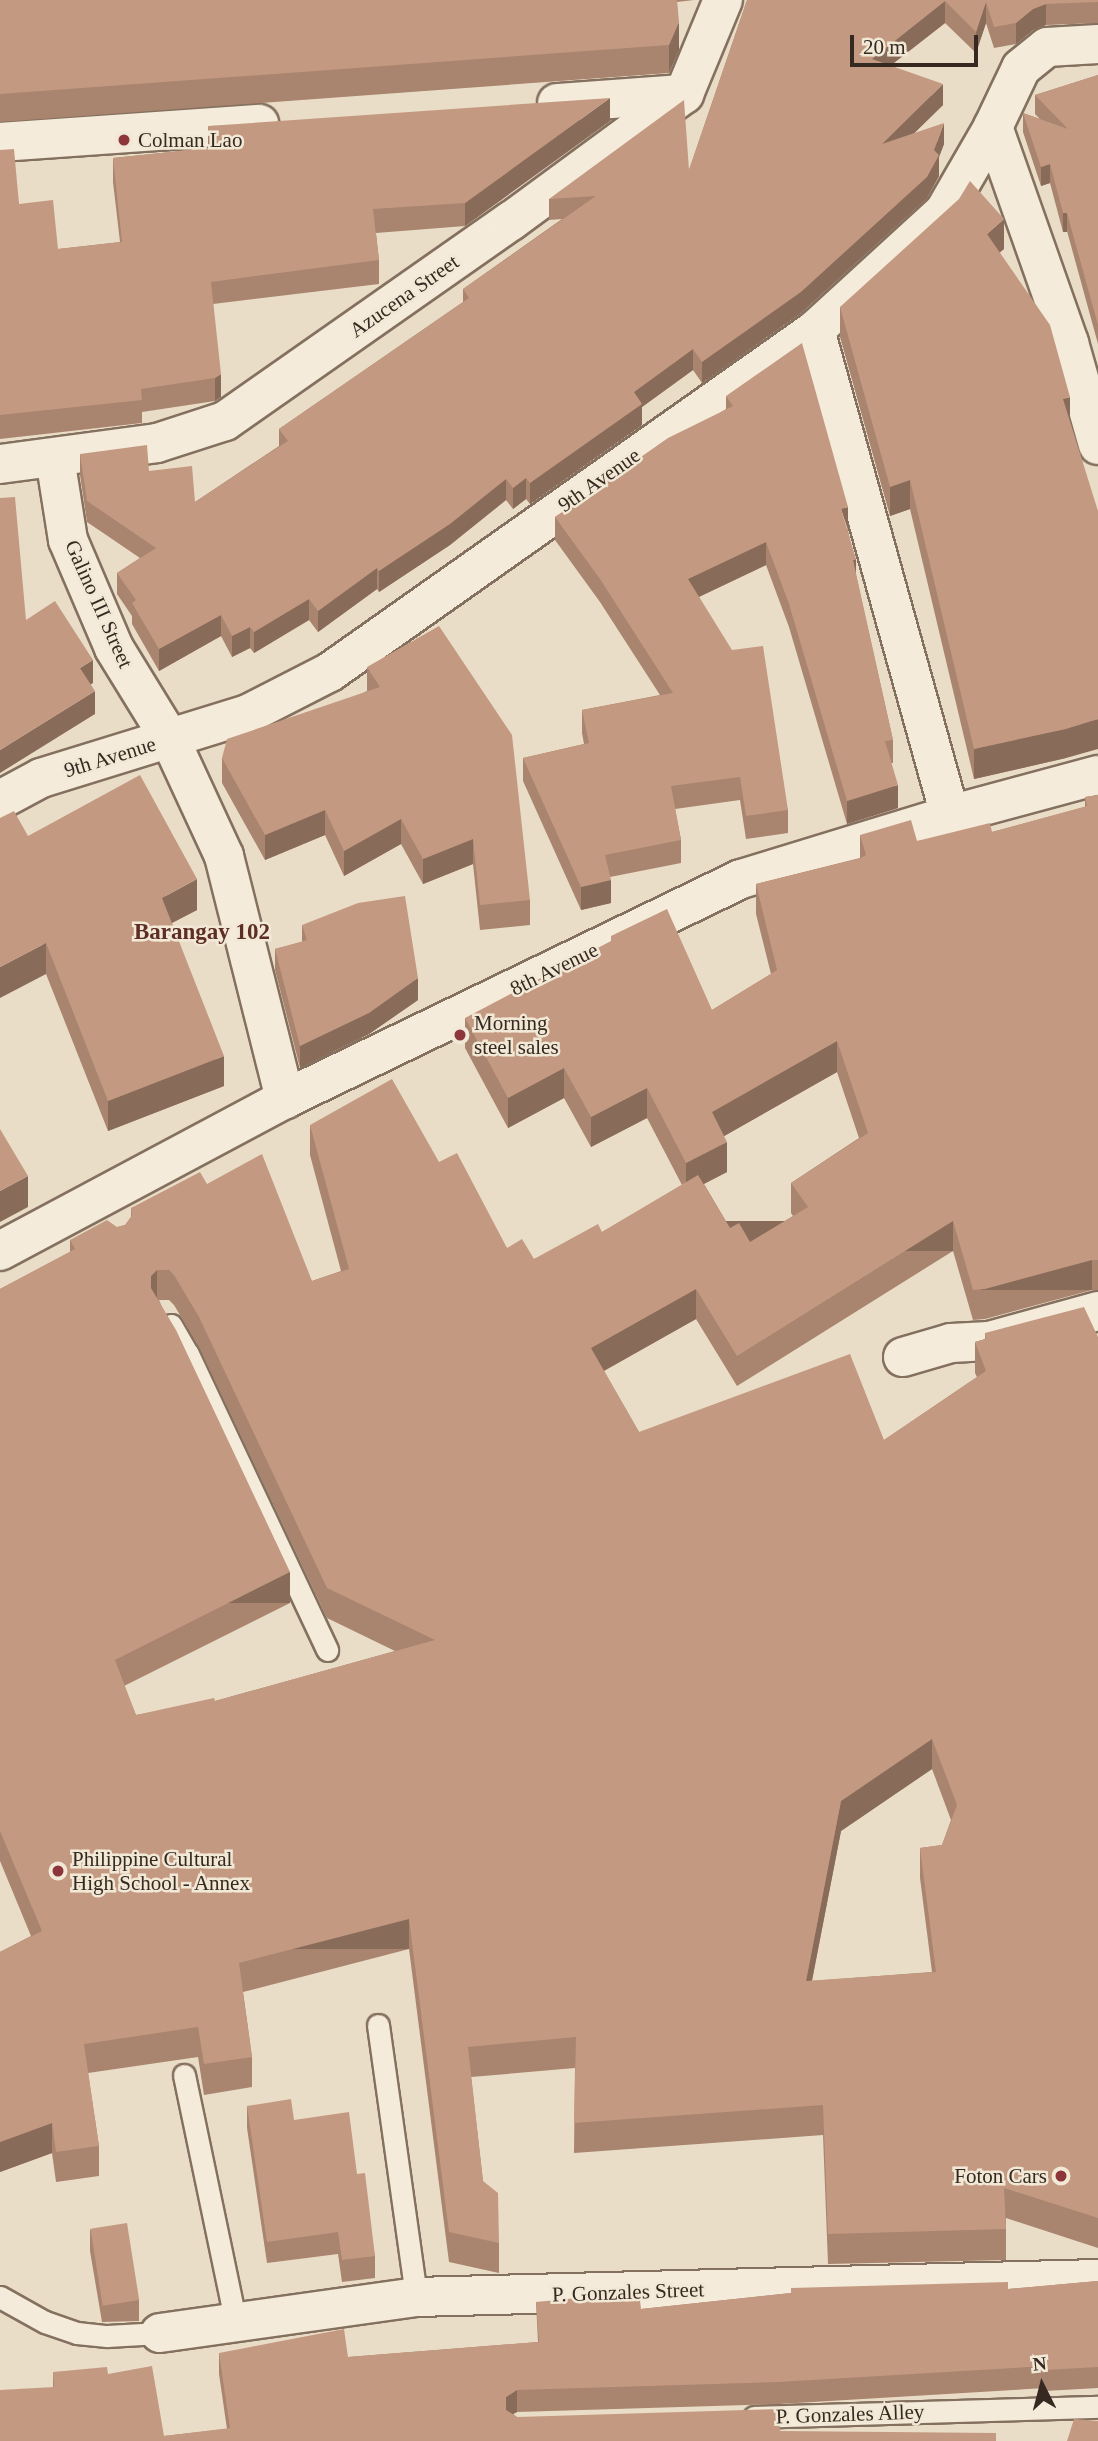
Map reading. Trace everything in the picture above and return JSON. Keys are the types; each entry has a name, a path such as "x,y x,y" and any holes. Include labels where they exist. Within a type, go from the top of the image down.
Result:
{"street":[{"path":"516,106 684,94 723,0"},
{"name":"9th Avenue","path":"0,800 41,778 248,715 330,672 814,330 944,212 993,127 1021,68 1047,47 1098,44"},
{"name":"Azucena Street","path":"0,464 158,443 225,421 522,214 684,94"},
{"path":"0,142 293,121"},
{"path":"993,127 1069,343 1098,445"},
{"path":"814,330 950,815"},
{"name":"Galino III Street","path":"55,458 68,540 114,648 170,739 225,856 285,1099"},
{"name":"8th Avenue","path":"0,1251 103,1210 285,1099 741,879 950,815 1098,775"},
{"path":"903,1357 951,1343 989,1341 1098,1311"},
{"name":"P. Gonzales Street","path":"160,2333 416,2297 1098,2278"}],"lane":[{"path":"163,1312 188,1354 327,1650"},
{"path":"378,2025 416,2297"},
{"path":"184,2075 236,2324"},
{"path":"0,2297 45,2322 77,2333 107,2336 160,2333"},
{"name":"P. Gonzales Alley","path":"738,2417 1098,2407"}],"building":[{"path":"0,0 677,0 679,22 669,45 0,94"},
{"path":"747,0 1098,0 1098,2 1046,4 1033,9 1016,23 994,27 986,2 976,32 945,1 872,59 943,84 882,144 944,123 934,150 939,155 927,177 801,292 702,362 693,349 634,392 642,404 530,483 526,478 513,488 506,479 450,524 379,571 377,568 318,611 309,599 254,632 250,627 232,636 221,615 159,649 132,603 136,600 117,573 156,548 87,501 80,454 147,445 149,471 192,466 195,502 288,441 279,429 469,298 463,289 596,196 549,199 684,100 689,170"},
{"path":"1098,75 1098,325 1067,213 1063,213 1050,164 1041,167 1023,113 1068,129 1035,95"},
{"path":"610,98 465,203 373,209 379,260 211,282 221,374 215,378 141,389 142,400 0,415 0,150 14,149 19,204 53,200 58,249 122,242 113,158 210,148 208,126"},
{"path":"970,181 1004,219 987,234 1050,325 1070,397 1063,399 1098,511 1098,719 1066,729 974,749 910,480 890,487 840,307 959,199"},
{"path":"802,343 848,507 841,509 856,559 853,560 893,740 885,741 898,785 847,801 789,604 766,542 688,579 732,650 763,646 788,810 746,816 740,777 671,786 681,840 605,855 611,880 581,887 523,758 589,743 582,710 673,693 600,579 555,517 668,438 733,406 726,396"},
{"path":"15,497 26,620 55,601 93,660 80,668 95,691 0,750 0,498"},
{"path":"439,626 512,735 530,900 480,905 473,839 423,859 401,819 344,851 325,810 265,835 222,758 227,739 380,687 367,667"},
{"path":"140,775 197,879 162,898 224,1056 108,1101 46,943 0,967 0,818 14,811 28,836"},
{"path":"1098,795 1098,1260 973,1290 953,1221 737,1356 696,1289 591,1348 639,1432 850,1354 884,1440 986,1371 975,1342 986,1339 985,1333 1084,1307 1098,1337 1098,2218 1004,2188 1006,2229 828,2234 823,2105 574,2123 576,2037 468,2047 483,2181 498,2193 499,2243 449,2232 409,1919 239,1963 252,2057 204,2064 198,2027 84,2044 99,2146 56,2152 52,2123 0,2142 0,1952 42,1931 0,1831 0,1289 75,1249 70,1240 107,1220 117,1227 125,1225 132,1215 131,1208 200,1172 207,1184 262,1154 312,1281 349,1269 310,1125 392,1079 439,1162 457,1153 507,1248 522,1239 534,1259 598,1224 602,1232 698,1175 730,1228 739,1223 750,1242 808,1207 791,1183 868,1133 837,1041 712,1112 727,1142 686,1163 647,1088 591,1117 564,1068 508,1098 465,1018 611,941 611,936 667,909 712,1010 777,970 756,884 861,858 866,855 860,835 911,820 917,841 990,823 992,832 1087,806 1085,797","holes":["157,1270 169,1270 174,1275 199,1317 327,1588 435,1640 215,1701 214,1698 136,1715 115,1660 290,1572 176,1330 151,1288 151,1276","932,1739 957,1805 942,1845 920,1848 936,1972 806,1981 841,1801"]},
{"path":"405,896 418,978 369,1013 300,1046 275,949 307,940 302,925 358,903"},
{"path":"0,1129 28,1176 0,1191"},
{"path":"291,2099 294,2120 349,2112 357,2174 365,2173 375,2256 342,2260 338,2232 267,2242 247,2106"},
{"path":"127,2223 139,2300 103,2306 90,2229"},
{"path":"1098,2281 1098,2367 1045,2370 1045,2366 779,2382 517,2390 506,2397 506,2410 517,2417 779,2409 780,2431 996,2433 996,2441 0,2441 0,2390 54,2387 53,2372 107,2367 108,2374 152,2366 164,2436 230,2428 219,2353 344,2329 348,2357 539,2342 536,2302 639,2292 641,2309 791,2293 791,2288 1008,2282 1008,2289"},
{"path":"1074,2419 1098,2421 1098,2441 1067,2441"}],"place":[{"name":"Colman Lao","path":"124,140"},
{"name":"Morning steel sales","path":"460,1035"},
{"name":"Philippine Cultural High School - Annex","path":"58,1871"},
{"name":"Foton Cars","path":"1061,2176"}],"district":[{"name":"Barangay 102","path":"202,932"}]}
